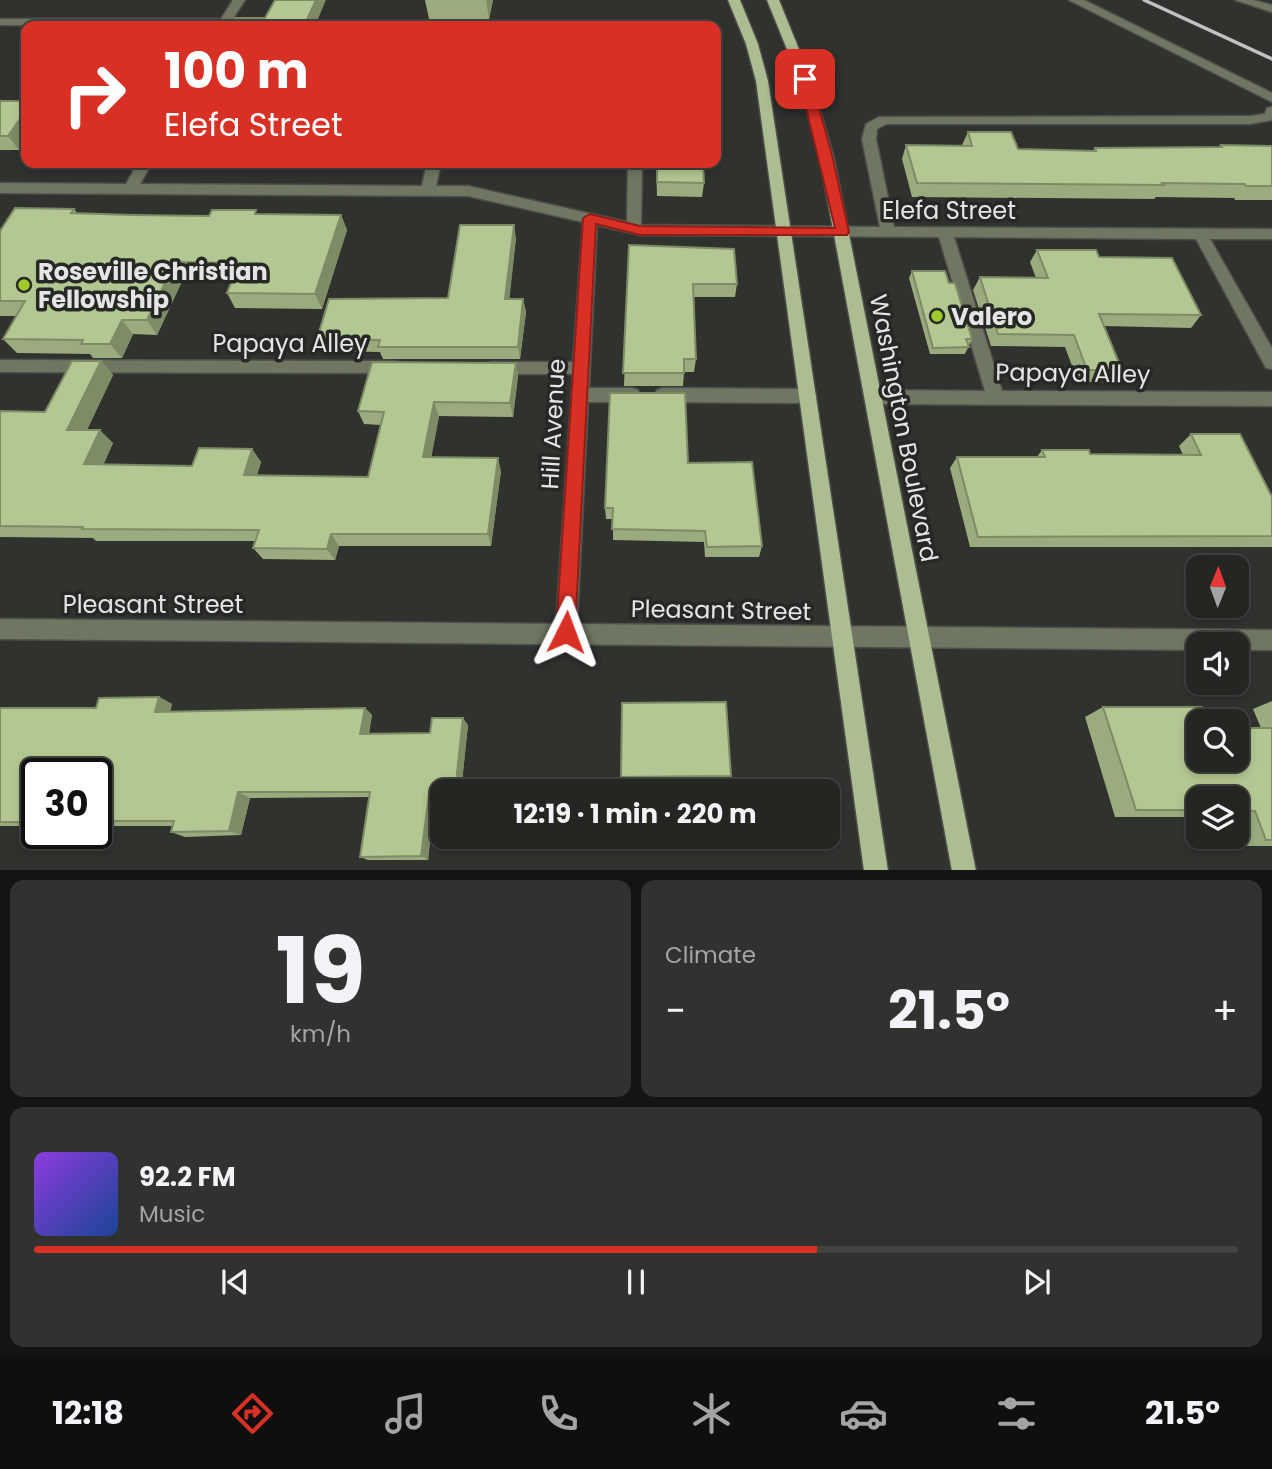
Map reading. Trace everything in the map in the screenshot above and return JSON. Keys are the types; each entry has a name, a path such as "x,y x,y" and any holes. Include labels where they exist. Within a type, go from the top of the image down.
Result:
{"main road":[{"path":"734,0 752,44 762,81 876,870"},
{"name":"Washington Boulevard","path":"773,0 793,44 811,100 843,232 964,870"}],"street":[{"path":"225,21 239,0"},
{"path":"1074,0 1272,98"},
{"path":"1241,0 1272,9"},
{"path":"0,22 21,22"},
{"path":"888,232 869,139 871,127 884,120 1250,120 1270,117 1272,111"},
{"path":"131,188 142,168"},
{"path":"428,190 433,168"},
{"path":"634,229 635,168"},
{"name":"Elefa Street","path":"0,188 428,190 477,193 634,229 1272,234"},
{"name":"Hill Avenue","path":"566,632 590,218"},
{"path":"945,233 995,396"},
{"path":"1200,233 1272,363"},
{"name":"Papaya Alley","path":"0,366 415,368"},
{"path":"470,368 581,368"},
{"path":"579,394 808,396"},
{"name":"Papaya Alley","path":"873,397 1272,399"},
{"name":"Pleasant Street","path":"0,629 1272,640"}],"building":[{"path":"275,0 316,0 306,21 234,21 235,18 265,18"},
{"path":"0,101 21,101 21,117 8,136 0,136"},
{"path":"968,132 1011,132 1018,149 1096,151 1095,148 1272,146 1272,186 917,183 906,145 972,146"},
{"path":"657,168 703,168 704,183 657,182"},
{"path":"15,208 74,209 71,213 132,215 209,216 212,210 256,210 255,214 341,215 315,294 227,293 239,263 175,262 147,320 122,320 110,344 81,344 83,340 3,339 25,301 0,301 0,231"},
{"path":"460,225 514,225 505,299 523,299 518,347 378,347 380,340 317,339 329,299 448,298"},
{"path":"629,245 734,249 737,284 693,284 696,359 684,359 684,373 623,373"},
{"path":"1037,250 1096,250 1099,257 1172,258 1201,315 1099,314 1122,370 1087,370 1074,335 998,334 980,277 1048,278"},
{"name":"Valero","path":"912,271 945,271 949,283 955,283 972,339 966,339 969,347 933,348"},
{"path":"72,361 101,361 67,430 100,430 84,464 192,466 199,448 252,449 244,475 368,477 384,412 358,411 372,362 516,363 510,403 434,402 423,457 498,458 488,534 331,534 327,549 253,548 259,530 0,526 0,411 45,412"},
{"path":"610,393 685,393 688,463 752,462 762,546 707,547 705,531 612,529 613,508 605,508"},
{"path":"1191,434 1240,434 1272,497 1272,536 978,537 957,457 1045,457 1042,450 1089,450 1090,454 1201,455"},
{"path":"159,697 155,712 365,708 360,734 430,733 432,718 463,718 456,779 430,779 421,856 360,857 370,792 238,792 229,831 171,832 174,821 112,821 112,758 21,758 21,822 0,822 0,708 96,708 99,698"},
{"path":"726,702 731,776 621,777 622,703"},
{"path":"1103,707 1202,707 1203,709 1186,709 1186,772 1249,772 1249,728 1272,728 1272,840 1266,840 1255,811 1249,811 1249,786 1186,786 1186,810 1136,810"}],"railway":[{"path":"1144,0 1272,59"}],"place":[{"name":"Roseville Christian Fellowship","path":"24,285"},
{"name":"Valero","path":"937,316"}],"route":[{"path":"566,632 590,218 640,230 843,232 805,79"}]}
